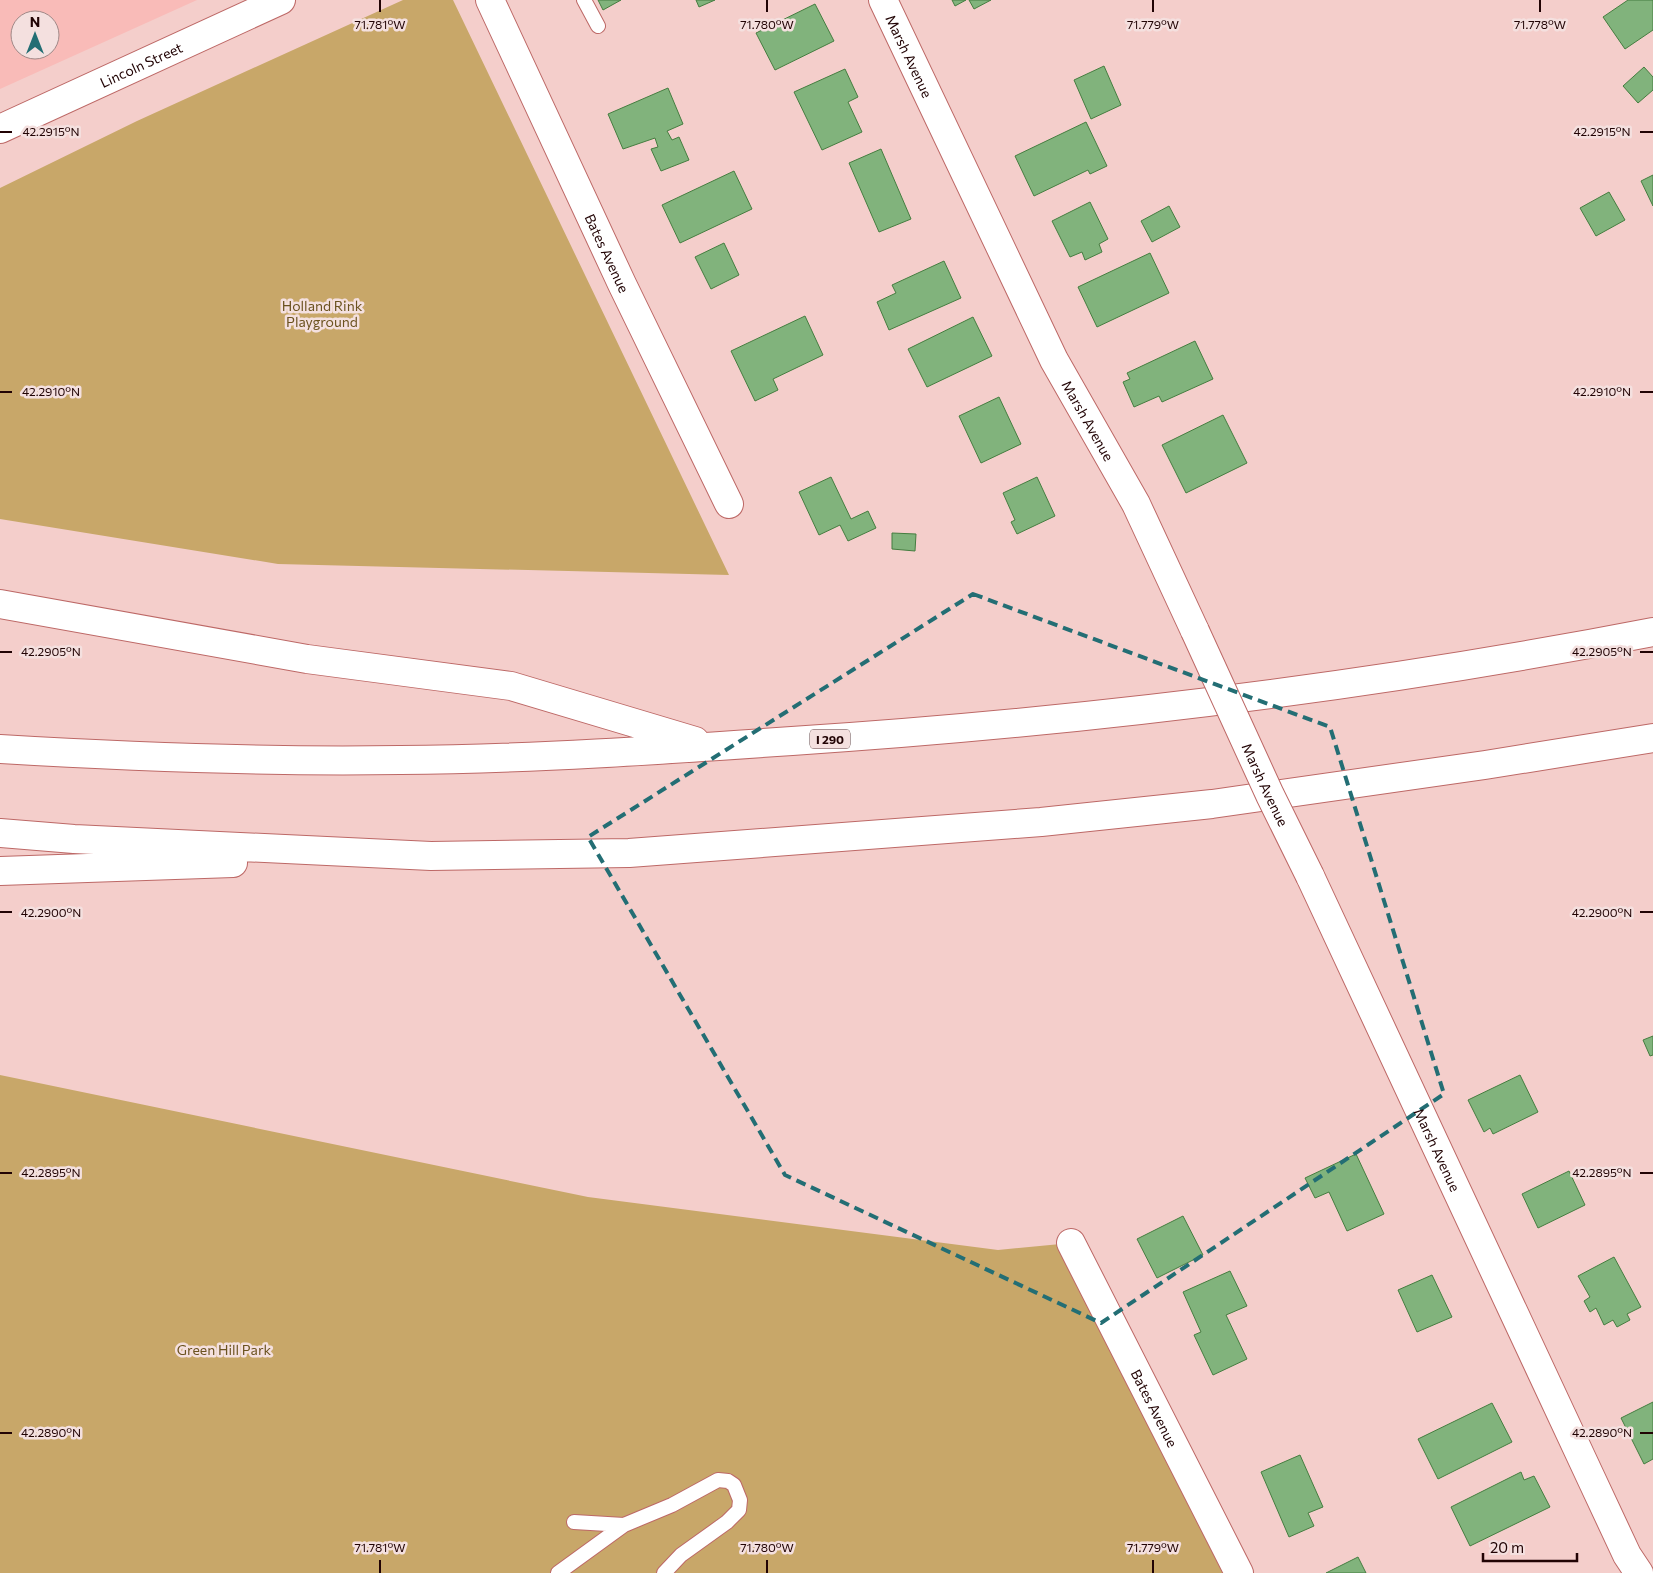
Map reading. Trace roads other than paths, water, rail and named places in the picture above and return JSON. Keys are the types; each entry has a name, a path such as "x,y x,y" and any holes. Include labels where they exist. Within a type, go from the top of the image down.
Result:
{"main road":[{"name":"Lincoln Street","path":"0,129 280,0"},
{"name":"Bates Avenue","path":"490,0 622,284 730,504"},
{"name":"Marsh Avenue","path":"883,0 1054,360 1136,504 1590,1478 1627,1555 1639,1573"},
{"path":"0,604 297,657 511,686 713,747"},
{"name":"I 290","path":"0,749 235,760 402,760 713,747 950,731 1168,707 1530,656 1653,632"},
{"path":"0,871 431,856 629,853 1041,822 1212,804 1485,765 1653,738"},
{"path":"0,833 74,839 431,856"},
{"name":"Bates Avenue","path":"1071,1243 1239,1573"}],"lane":[{"path":"584,0 598,26"},
{"path":"558,1573 624,1526 672,1505 718,1480 728,1481 734,1485 740,1500 739,1510 727,1522 681,1555 664,1573"},
{"path":"574,1522 624,1526"}],"park label":[{"name":"Holland Rink Playground","path":"322,314"},
{"name":"Green Hill Park","path":"224,1349"}]}
